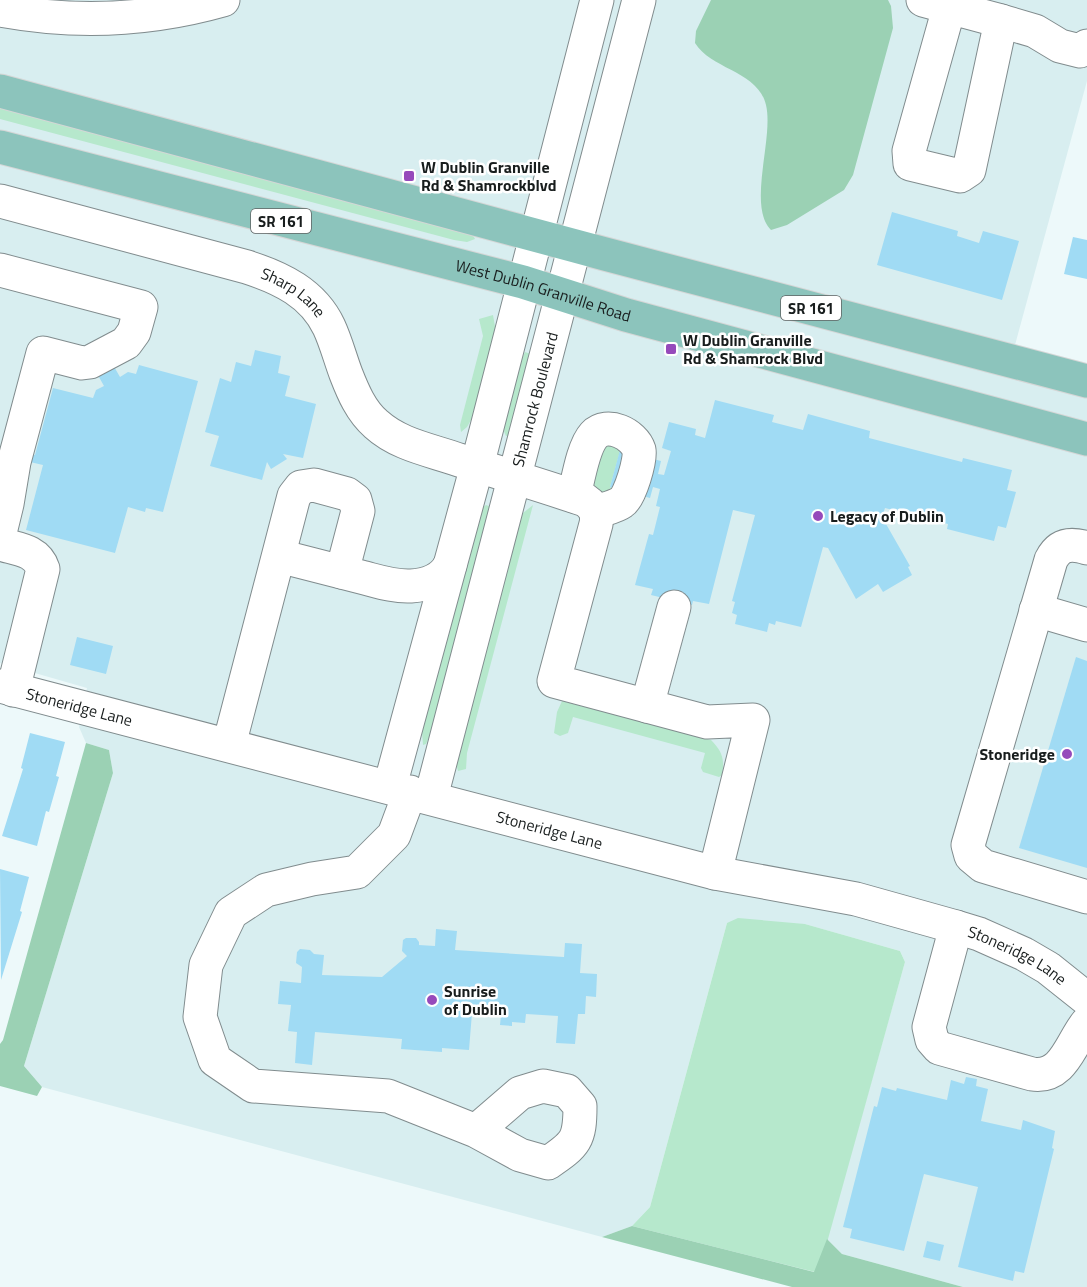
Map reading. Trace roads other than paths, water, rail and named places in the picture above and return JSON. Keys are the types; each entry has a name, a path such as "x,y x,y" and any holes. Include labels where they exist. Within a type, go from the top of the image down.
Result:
{"main road":[{"name":"SR 161","path":"0,91 1087,381"},
{"name":"West Dublin Granville Road","path":"0,147 523,282 626,315 1087,439"}],"street":[{"path":"0,10 51,17 106,20 178,12 223,0"},
{"path":"476,1131 388,1096 253,1086 215,1060 200,1017 206,965 231,913 266,890 312,879 357,872 394,835 410,792 450,565 597,0"},
{"name":"Shamrock Boulevard","path":"410,792 515,477 639,0"},
{"path":"1001,21 969,170 960,176 909,164 909,151 936,4 1001,21 1035,31 1060,46 1080,51 1087,46"},
{"name":"Sharp Lane","path":"0,201 247,267 292,285 310,300 324,319 352,388 364,410 377,425 415,446 515,477 585,504 596,524 554,681 647,706"},
{"path":"0,270 141,308 134,332 126,343 90,362 82,363 43,353 14,462 0,533"},
{"path":"229,745 296,492 306,485 347,494 354,498 357,505 342,572"},
{"path":"0,544 33,554 40,561 43,569 7,688"},
{"path":"1087,548 1069,545 1062,547 1054,554 969,837 969,849 973,860 983,866 1087,897"},
{"path":"279,556 387,584 408,586 437,579 446,573 450,565"},
{"path":"674,607 647,706 712,722 753,720 715,873"},
{"path":"1036,610 1087,626"},
{"name":"Stoneridge Lane","path":"7,688 715,873 856,899 956,927 979,934 1024,954 1048,968 1087,999"},
{"path":"956,927 929,1027 932,1040 939,1048 1032,1074 1040,1074 1053,1071 1059,1066 1087,1023"}],"place":[{"name":"W Dublin Granville Rd & Shamrockblvd","path":"409,176"},
{"name":"W Dublin Granville Rd & Shamrock Blvd","path":"671,349"},
{"name":"Legacy of Dublin","path":"818,516"},
{"name":"Stoneridge","path":"1067,754"},
{"name":"Sunrise of Dublin","path":"432,1000"}]}
